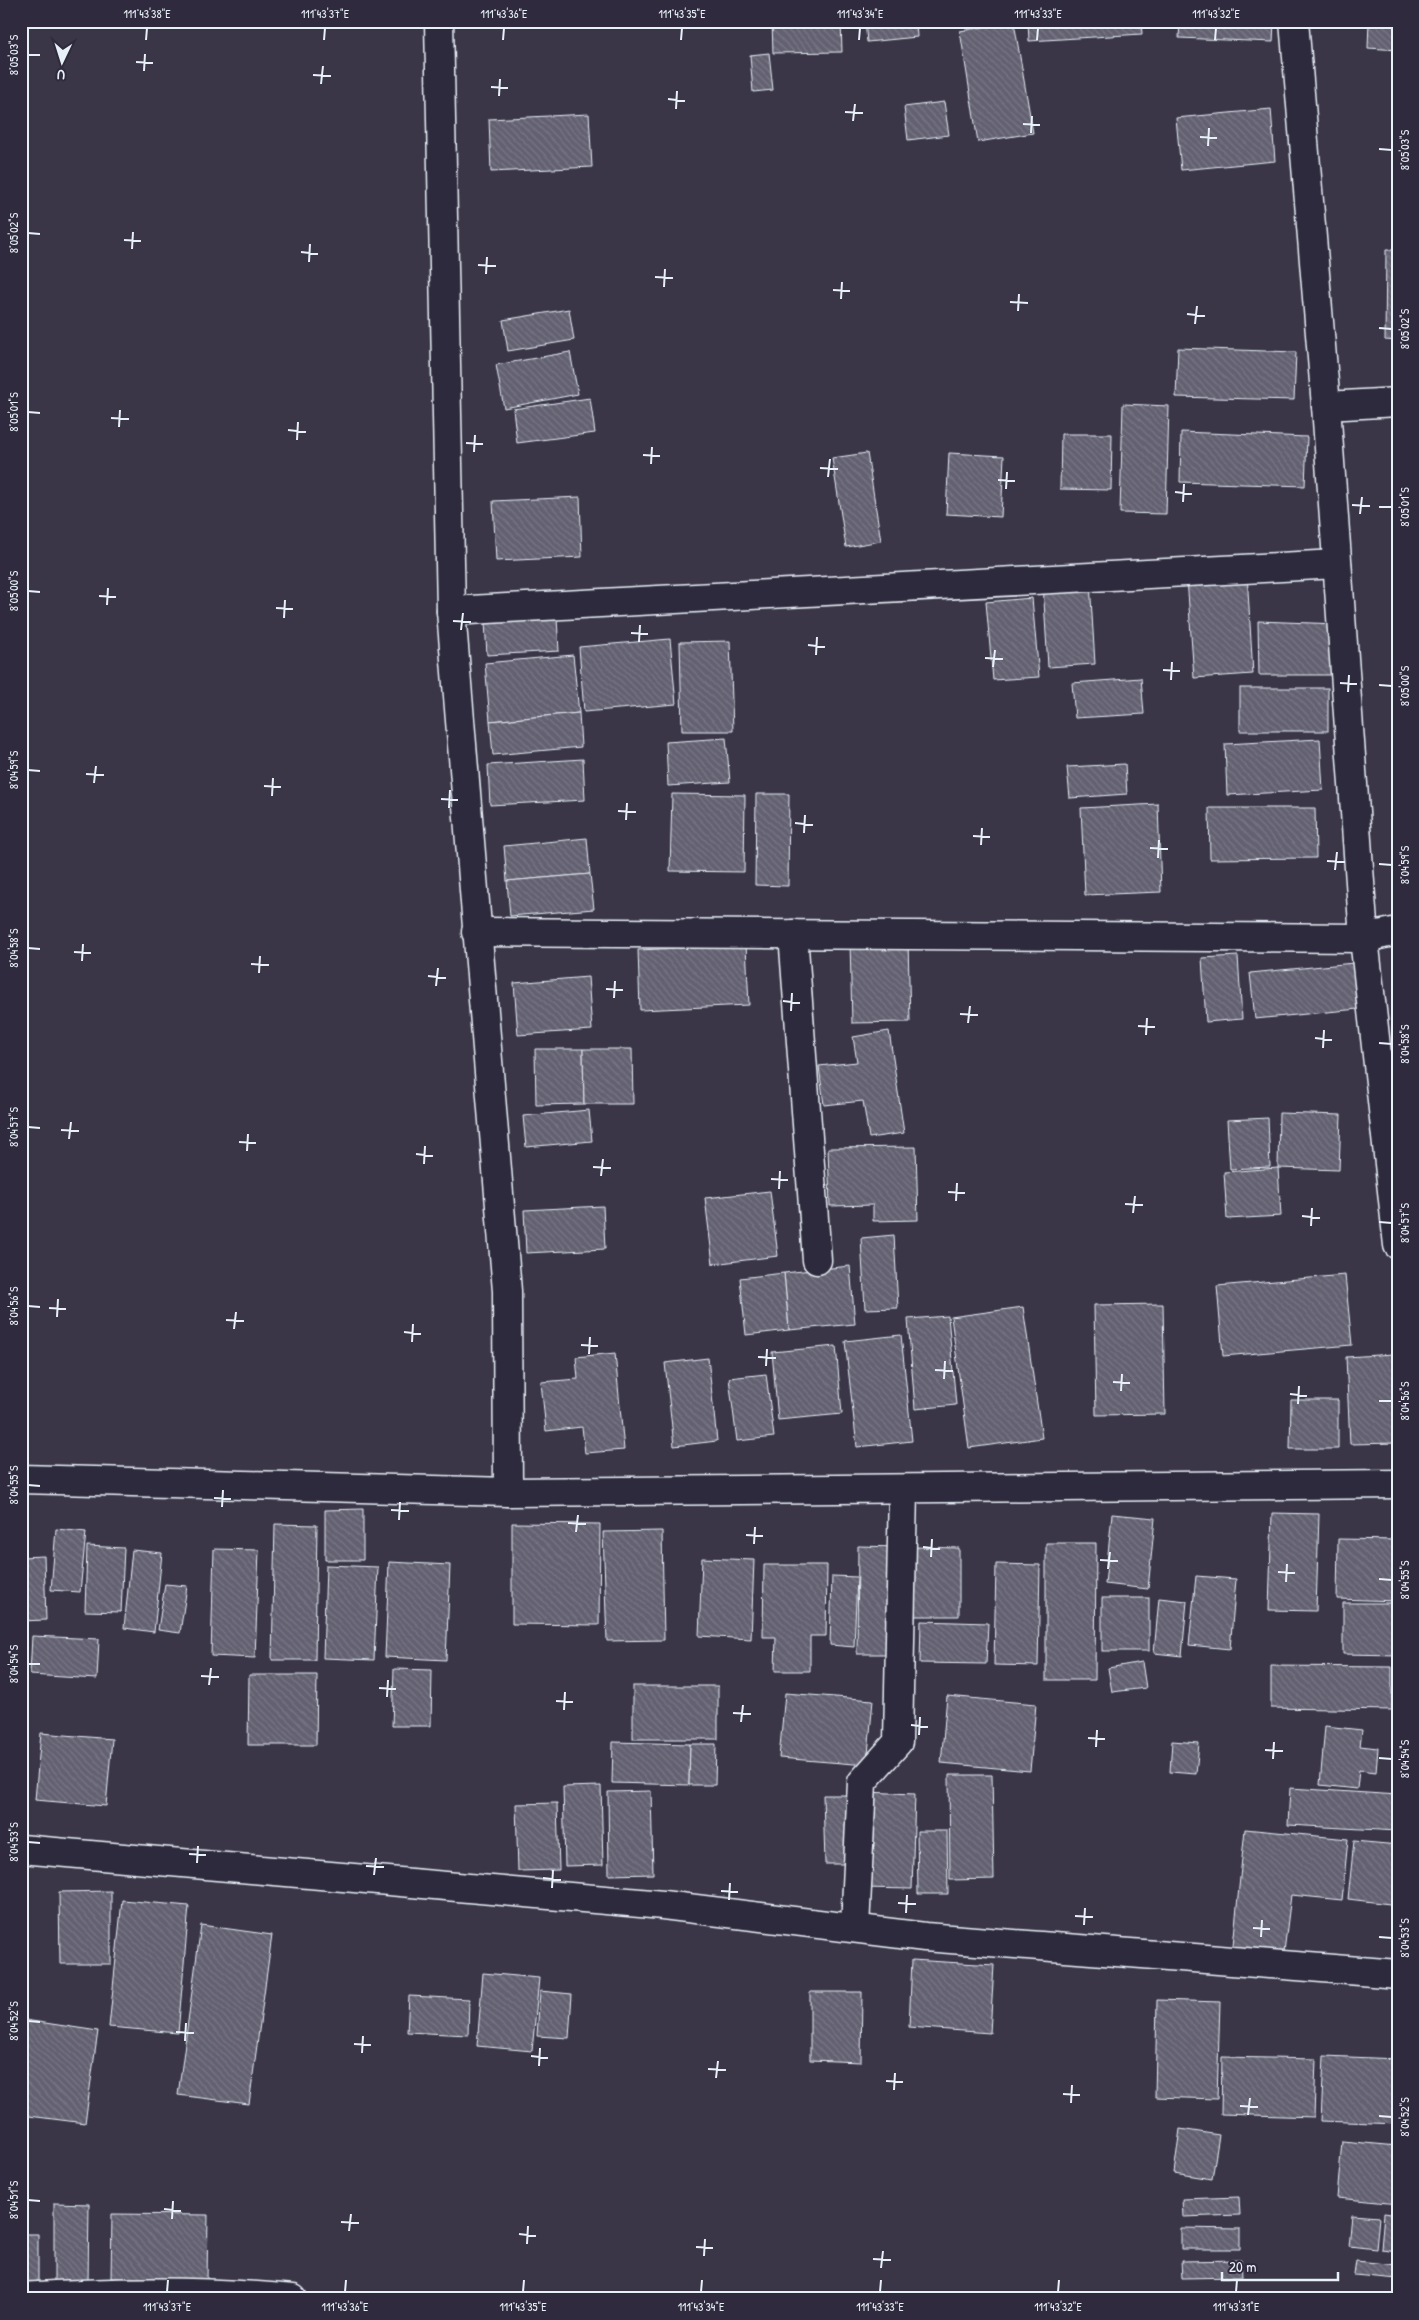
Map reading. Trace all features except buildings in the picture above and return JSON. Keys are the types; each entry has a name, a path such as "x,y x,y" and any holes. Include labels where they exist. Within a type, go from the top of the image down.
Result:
{"street":[{"path":"438,21 451,611 507,1291 508,1492"},
{"path":"1294,21 1326,406 1364,938 1398,1245"},
{"path":"1326,406 1398,402"},
{"path":"451,611 1338,564"},
{"path":"476,932 1364,938 1398,931"},
{"path":"793,934 817,1260"},
{"path":"21,1480 508,1492 1398,1484"},
{"path":"855,1928 862,1782 898,1742 903,1489"},
{"path":"21,1849 663,1905 925,1937 1398,1974"},
{"path":"21,2297 120,2291 244,2294 293,2299"}]}
